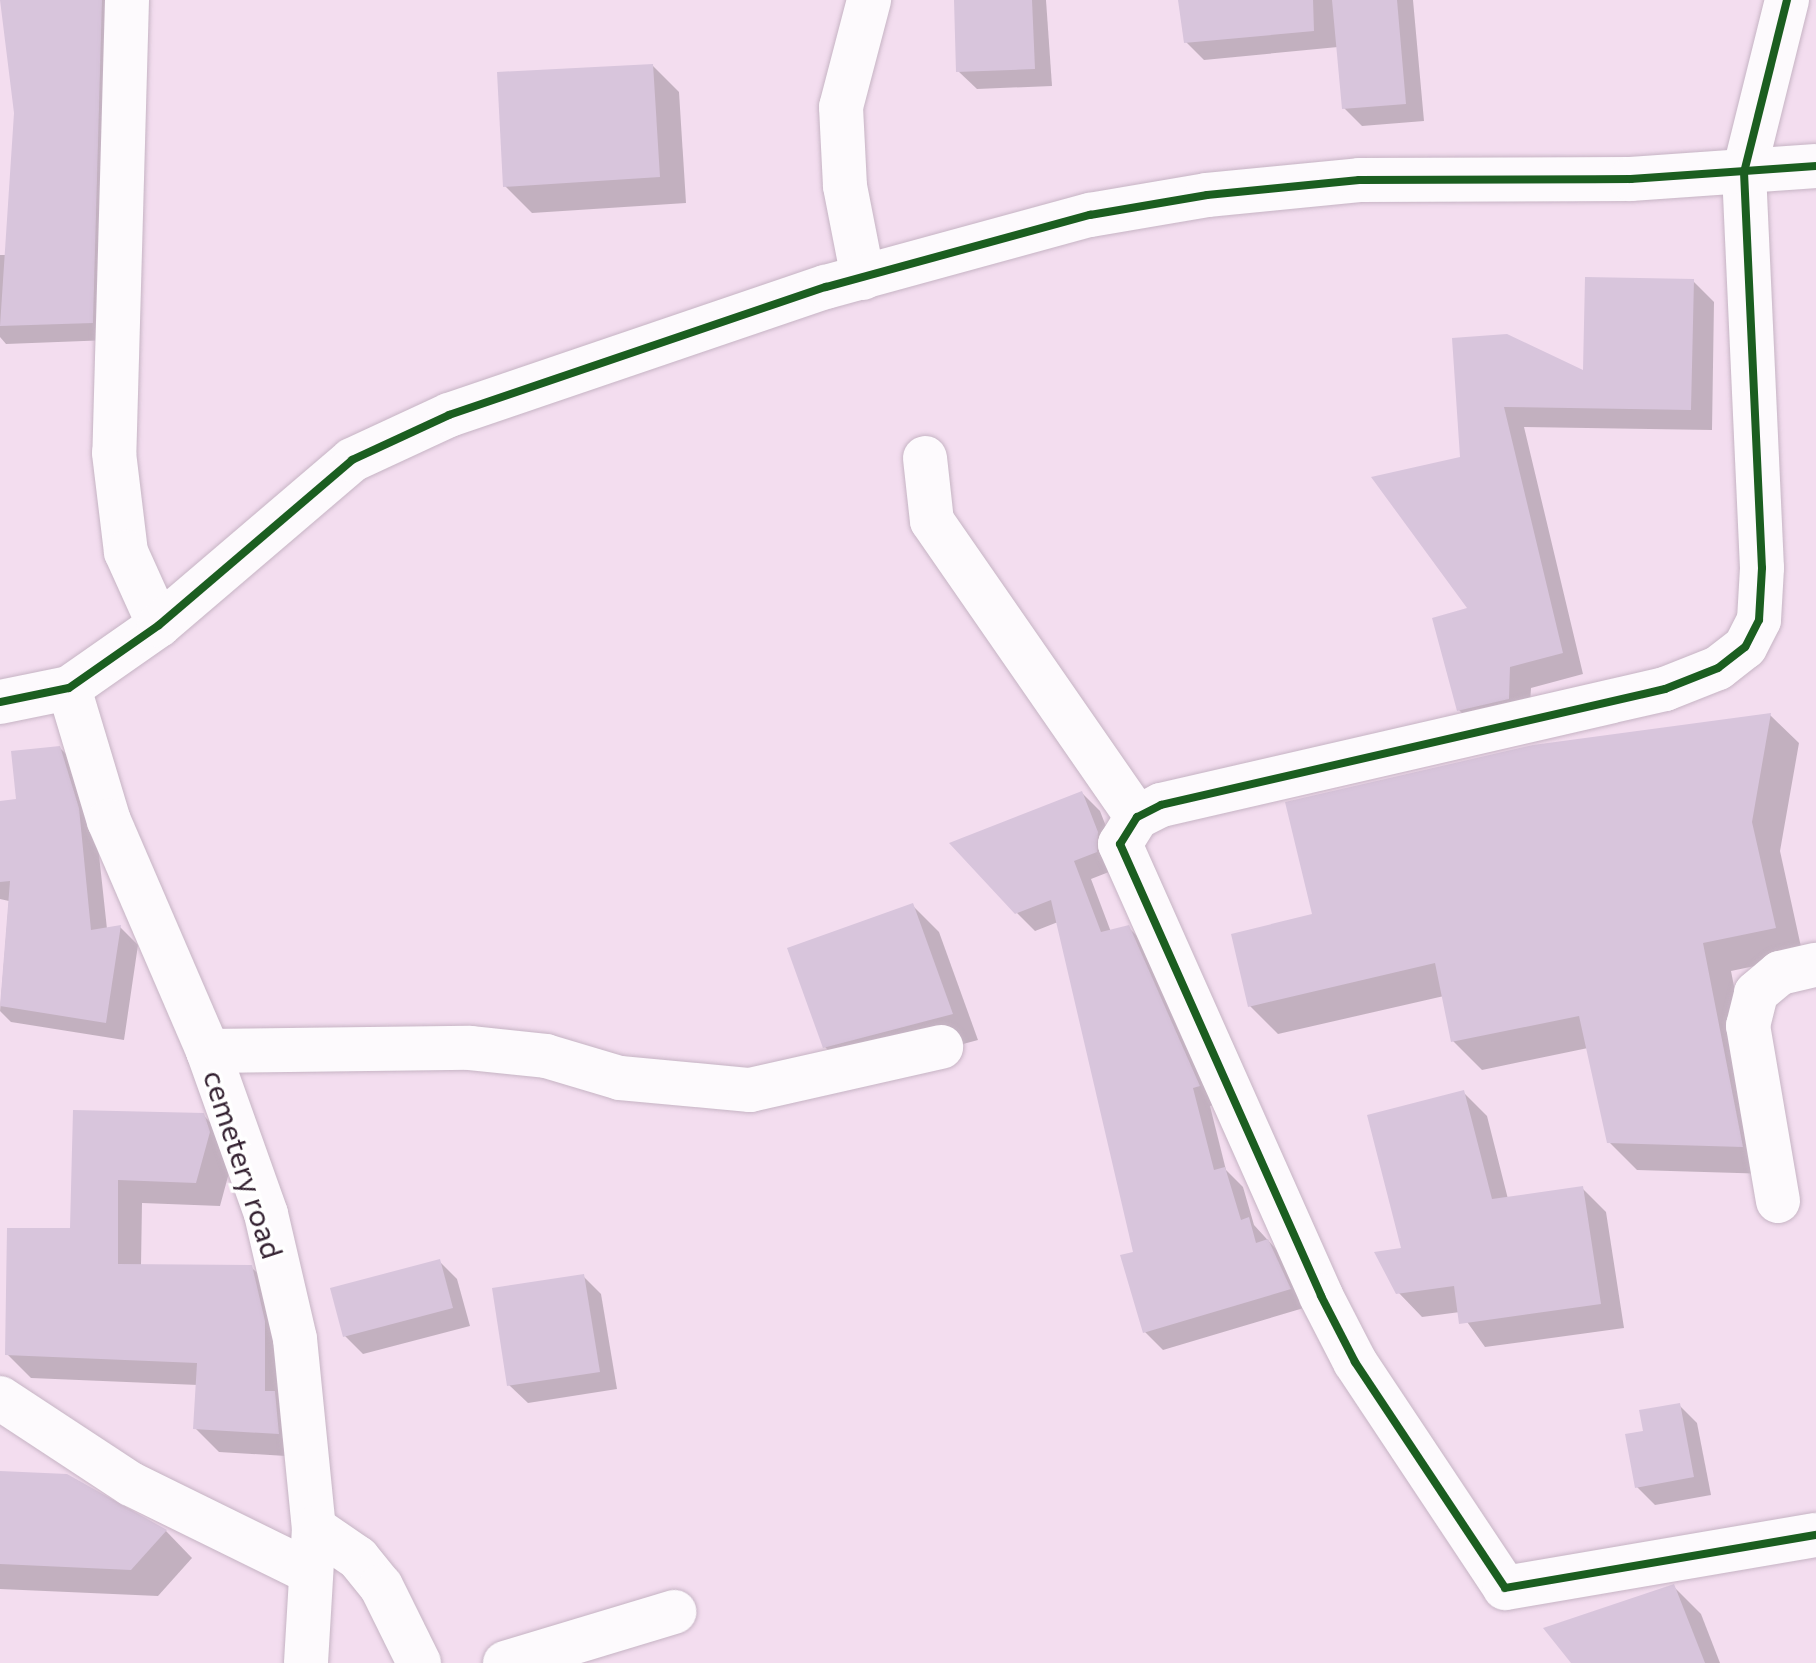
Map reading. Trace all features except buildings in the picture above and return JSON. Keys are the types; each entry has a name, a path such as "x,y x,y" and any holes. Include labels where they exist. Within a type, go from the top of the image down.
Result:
{"street":[{"path":"127,0 114,453 126,552 159,625"},
{"path":"863,278 845,186 841,107 869,0"},
{"path":"1787,0 1744,172 1762,568 1759,620 1745,647 1718,668 1665,689 1137,817 1120,844 1126,870 1321,1296 1355,1362 1505,1588 1816,1535"},
{"path":"0,702 69,688 159,625 352,460 449,415 863,278 1090,215 1207,195 1359,180 1744,172 1816,166"},
{"path":"925,458 932,521 1137,817"},
{"name":"cemetery road","path":"69,688 109,821 208,1051 266,1214 295,1339 314,1528 306,1663"},
{"path":"1778,1201 1748,1026 1756,993 1780,973 1816,965"},
{"path":"208,1051 470,1048 546,1056 620,1078 750,1090 941,1047"},
{"path":"0,1398 131,1484 310,1572"},
{"path":"314,1528 358,1558 381,1586 419,1663"},
{"path":"505,1663 674,1612"}],"cycle path":[{"path":"1787,0 1744,172 1762,568 1759,620 1745,647 1718,668 1665,689 1161,805 1137,817 1120,844 1321,1296 1355,1362 1505,1588 1816,1535"},
{"path":"0,702 69,688 159,625 352,460 449,415 826,287 1090,215 1207,195 1359,180 1631,179 1816,166"}]}
